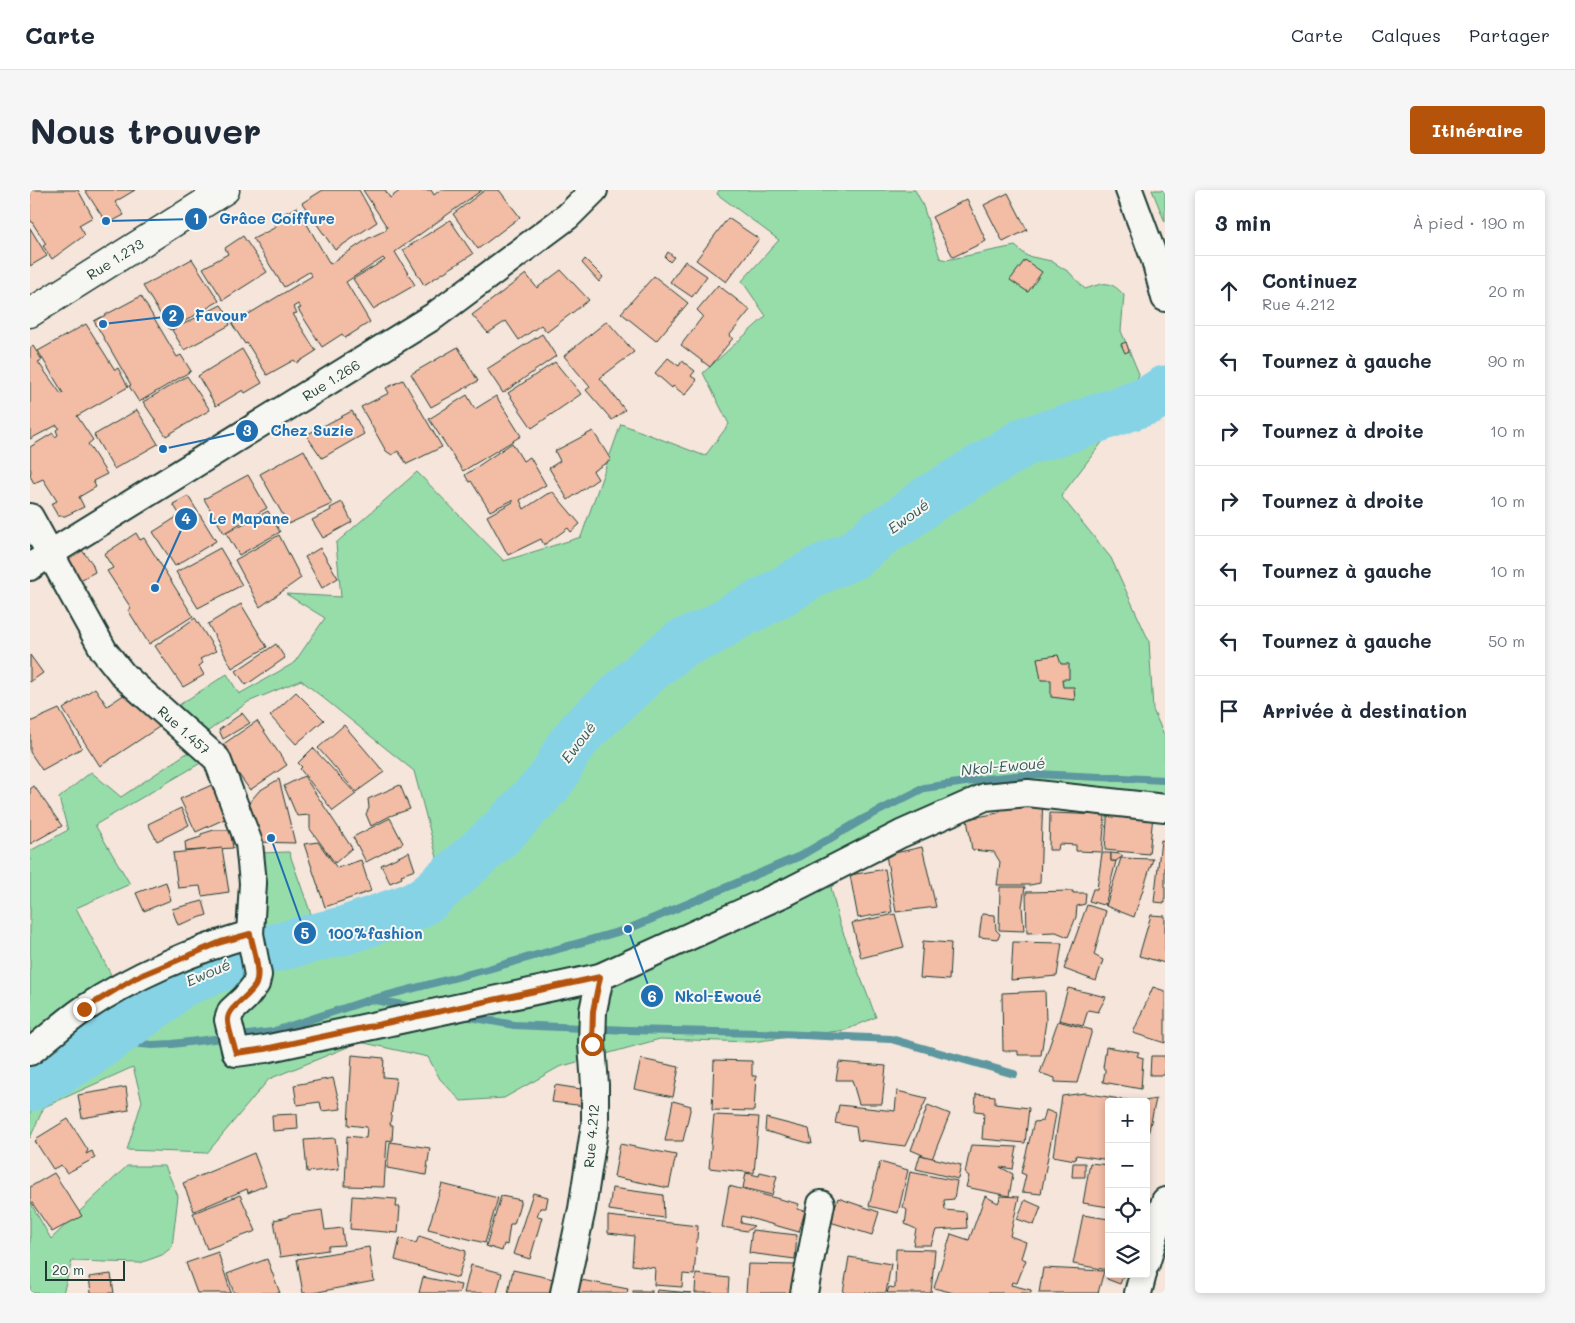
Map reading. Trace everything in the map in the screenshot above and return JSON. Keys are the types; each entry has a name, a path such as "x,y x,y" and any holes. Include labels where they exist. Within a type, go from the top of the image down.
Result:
{"main road":[{"name":"Rue 1.273","path":"30,313 225,190"}],"street":[{"name":"Rue 1.266","path":"40,560 434,316 568,216 594,190"},
{"path":"1129,190 1155,260 1165,298"},
{"name":"Rue 1.457","path":"30,517 40,560 124,676 217,759 249,843 253,883 250,934 258,975 256,984 231,1011 228,1020 236,1053 265,1049 600,977"},
{"path":"600,977 789,890 901,834 985,798 1028,792 1165,808"},
{"path":"30,1052 84,1009 135,978 221,942 250,934"},
{"name":"Rue 4.212","path":"564,1293 582,1209 595,1124 592,1044 593,1011 600,977"},
{"path":"1150,1251 1165,1201"},
{"path":"804,1293 821,1204"},
{"path":"1138,1293 1142,1278"}],"green space":[{"path":"719,190 915,190 922,203 940,258 946,260 1015,246 1027,256 1051,261 1069,272 1085,289 1097,285 1110,284 1124,295 1121,331 1139,374 1129,407 1061,496 1111,558 1149,641 1153,710 1165,737 1165,803 1015,789 868,860 831,887 839,922 876,1017 846,1030 751,1042 660,1039 559,1067 504,1098 461,1101 440,1079 428,1057 360,1042 269,1079 207,1153 127,1150 142,1101 133,1067 44,1107 30,1138 30,851 68,830 59,798 91,772 121,797 190,751 176,707 227,674 239,694 294,663 325,618 286,594 341,597 336,543 417,472 504,561 581,537 621,424 705,456 729,424 703,373 766,316 742,281 779,240 717,194","holes":["301,680 414,771 439,865 424,879 408,888 313,920 289,852 258,853 261,940 120,992 76,908 130,884 95,825 216,754 203,735 248,702"]},
{"path":"1152,190 1165,190 1165,222"},
{"path":"127,1166 165,1166 178,1196 172,1247 162,1255 140,1263 72,1261 63,1293 30,1293 30,1202 51,1239"}],"building":[{"path":"30,190 78,190 93,217 79,225 85,235 52,259 43,246 46,244 30,219"},
{"path":"85,190 135,190 115,202 124,215 107,224"},
{"path":"323,190 359,190 377,222 335,250 302,203"},
{"path":"363,190 385,190 390,198 401,190 431,190 434,195 440,190 482,190 395,252 415,285 373,309 353,279 385,260 383,258 346,282 370,322 345,338 342,334 322,347 298,309 301,308 298,304 293,307 297,313 293,314 316,351 297,363 294,360 267,375 247,343 245,344 232,324 312,276 309,272 284,287 253,239 276,227 271,220 297,207 330,264 369,238 386,230 387,227"},
{"path":"485,190 499,190 520,217 478,249 453,214"},
{"path":"1008,193 1027,230 1003,242 984,205"},
{"path":"967,199 986,241 953,257 932,217"},
{"path":"728,218 759,239 726,282 696,260"},
{"path":"450,220 473,254 424,285 403,250"},
{"path":"30,228 47,256 30,266"},
{"path":"243,236 267,272 223,300 203,268 228,254 225,248"},
{"path":"668,252 674,257 670,262 665,257"},
{"path":"192,259 219,301 170,330 143,286"},
{"path":"585,259 603,277 599,282 582,263"},
{"path":"1025,260 1042,272 1028,292 1010,280"},
{"path":"685,261 707,276 692,297 670,282"},
{"path":"561,270 589,300 547,332 541,325 519,340 506,321 488,333 472,315 526,274 537,288"},
{"path":"654,276 688,303 656,341 621,313"},
{"path":"718,285 750,310 729,336 733,338 710,367 681,345 703,316 697,310"},
{"path":"141,296 177,357 181,355 191,371 139,402 94,321"},
{"path":"221,305 232,321 229,323 230,325 184,350 172,330"},
{"path":"607,321 634,352 600,378 625,410 612,420 586,390 590,387 564,356"},
{"path":"86,324 115,370 118,368 128,387 77,416 93,440 88,444 107,474 93,481 96,487 79,497 84,507 65,516 58,516 51,504 57,501 43,479 34,483 30,476 30,447 53,433 55,437 58,435 56,430 59,428 57,425 30,439 30,348 33,346 42,360 38,362 61,394 63,393 38,351"},
{"path":"542,334 556,356 503,393 487,369"},
{"path":"1126,342 1129,351 1125,353 1121,344"},
{"path":"458,347 478,381 431,407 411,374"},
{"path":"242,349 262,383 245,393 243,390 216,406 198,376"},
{"path":"668,358 679,366 682,361 695,371 691,376 697,380 685,395 673,386 672,388 655,373"},
{"path":"555,362 581,394 532,428 508,393"},
{"path":"187,376 210,410 166,436 143,402"},
{"path":"403,380 442,447 407,464 398,451 392,455 386,451 361,407 389,393 386,388"},
{"path":"467,395 475,409 496,396 521,436 463,471 429,419"},
{"path":"137,410 158,444 114,469 94,435"},
{"path":"352,411 364,434 322,458 306,435"},
{"path":"593,431 611,460 593,471 598,479 568,500 549,468 560,461 555,451"},
{"path":"512,443 523,461 530,457 546,485 520,500 524,509 553,492 580,524 571,532 568,528 544,545 541,539 508,555 487,516 513,502 513,500 490,511 471,481 469,482 465,475"},
{"path":"304,450 332,504 288,524 260,474"},
{"path":"248,475 267,508 224,533 204,499"},
{"path":"188,496 216,541 175,566 153,532 180,515 173,504"},
{"path":"342,502 352,522 323,538 312,520"},
{"path":"268,511 280,532 239,555 226,533"},
{"path":"136,533 140,540 144,538 193,616 149,644 128,610 131,608 107,571 113,568 104,554"},
{"path":"279,535 301,578 260,607 235,560"},
{"path":"80,548 92,563 95,572 73,584 59,559"},
{"path":"220,548 242,585 198,608 176,572"},
{"path":"320,548 338,578 322,588 305,557"},
{"path":"241,604 267,647 232,668 208,624"},
{"path":"195,618 216,651 200,659 203,663 199,666 204,675 183,687 155,646"},
{"path":"276,644 285,658 246,685 236,671"},
{"path":"30,655 43,673 30,682"},
{"path":"1058,655 1061,664 1069,664 1069,679 1062,679 1063,687 1074,687 1075,700 1051,697 1051,680 1041,680 1037,658"},
{"path":"95,688 107,706 134,688 159,727 100,766 63,709"},
{"path":"296,692 324,720 296,744 270,716"},
{"path":"59,709 82,748 42,770 30,752 30,722"},
{"path":"242,713 250,723 223,739 219,730"},
{"path":"257,721 287,765 250,790 219,747"},
{"path":"344,725 384,772 356,792 318,748"},
{"path":"313,748 356,794 333,811 300,769 302,767 298,763"},
{"path":"304,776 352,848 335,863 310,829 310,815 297,816 284,786"},
{"path":"279,779 295,843 256,842 248,804 259,791"},
{"path":"223,780 238,813 196,832 180,799"},
{"path":"400,785 410,809 390,816 371,826 366,814 369,808 368,799"},
{"path":"34,786 62,826 30,844 30,789"},
{"path":"1012,795 1043,795 1040,883 1030,885 997,885 1000,862 994,852 972,850 967,819 998,813"},
{"path":"1108,805 1153,816 1149,854 1105,850"},
{"path":"181,808 189,825 157,841 148,824"},
{"path":"1050,813 1105,815 1102,852 1076,851 1076,845 1059,844 1058,850 1049,850"},
{"path":"390,818 403,843 366,862 353,837"},
{"path":"214,830 230,830 233,848 186,851 185,842"},
{"path":"1161,840 1165,841 1165,903 1154,902"},
{"path":"318,842 337,868 361,860 371,891 325,907 304,844"},
{"path":"922,847 936,907 896,912 886,855"},
{"path":"222,848 229,892 202,896 200,886 178,888 173,853"},
{"path":"409,852 415,870 401,875 402,878 390,883 381,865"},
{"path":"1102,853 1111,853 1111,861 1116,861 1106,906 1104,903 1103,905 1089,901 1093,889 1097,889"},
{"path":"1111,853 1123,856 1116,861 1111,861"},
{"path":"1121,858 1153,859 1134,917 1106,906"},
{"path":"885,869 892,912 858,918 850,875"},
{"path":"166,882 171,900 144,911 136,893"},
{"path":"1000,887 1025,887 1022,906 1024,931 999,930"},
{"path":"1073,891 1073,893 1086,893 1085,904 1077,906 1076,917 1068,937 1056,932 1027,933 1026,892"},
{"path":"203,901 207,915 178,925 172,909"},
{"path":"1087,905 1106,911 1094,955 1103,960 1096,981 1064,969"},
{"path":"895,914 904,947 861,958 852,923"},
{"path":"982,914 995,915 996,930 1000,934 998,939 979,937"},
{"path":"1151,915 1165,916 1165,963 1139,956"},
{"path":"923,941 951,943 949,980 920,978"},
{"path":"1013,942 1062,943 1057,976 1011,980"},
{"path":"1153,987 1165,991 1165,1043 1133,1033"},
{"path":"1068,988 1106,997 1098,1012 1088,1010 1083,1026 1059,1020"},
{"path":"1045,991 1046,1021 1041,1055 1018,1055 1018,1051 1003,1051 1002,993"},
{"path":"1058,1021 1092,1030 1077,1083 1055,1082 1055,1078 1040,1073"},
{"path":"1106,1047 1139,1052 1137,1056 1143,1058 1141,1089 1103,1082"},
{"path":"352,1055 384,1058 383,1077 396,1078 390,1125 393,1125 392,1141 387,1140 384,1187 345,1186 347,1136 366,1138 367,1127 348,1125"},
{"path":"1151,1056 1165,1056 1165,1075 1150,1075"},
{"path":"641,1059 679,1067 673,1097 634,1089"},
{"path":"714,1060 752,1061 752,1076 756,1076 754,1111 712,1110"},
{"path":"839,1062 886,1066 882,1104 859,1104 852,1080 836,1080"},
{"path":"333,1078 341,1109 322,1111 320,1102 297,1105 294,1085"},
{"path":"555,1085 587,1090 585,1106 552,1102"},
{"path":"126,1087 129,1110 82,1118 78,1095"},
{"path":"897,1091 927,1098 905,1146 858,1140 856,1127 835,1123 839,1105 895,1111"},
{"path":"1085,1093 1114,1098 1105,1098 1105,1159 1076,1155 1075,1160 1053,1156 1062,1096"},
{"path":"976,1094 995,1096 995,1104 1029,1108 1025,1143 982,1139 984,1112 975,1111"},
{"path":"1156,1099 1150,1126 1150,1100"},
{"path":"673,1101 691,1106 683,1141 665,1141"},
{"path":"928,1105 950,1114 932,1159 911,1150"},
{"path":"1046,1110 1056,1114 1041,1194 1022,1192 1026,1175 1021,1173 1034,1122 1043,1121"},
{"path":"297,1114 298,1129 273,1131 272,1115"},
{"path":"714,1115 759,1117 754,1173 709,1168"},
{"path":"766,1118 809,1129 812,1144 765,1131"},
{"path":"68,1119 88,1150 86,1154 92,1151 95,1158 67,1173 61,1165 53,1169 35,1141"},
{"path":"335,1138 339,1169 307,1172 304,1140"},
{"path":"390,1142 430,1148 426,1175 387,1168"},
{"path":"620,1144 676,1155 669,1188 614,1177"},
{"path":"971,1145 1017,1147 1013,1169 1000,1167 1013,1174 1009,1196 966,1187 969,1176 965,1173"},
{"path":"254,1153 266,1185 248,1193 247,1189 194,1211 183,1183"},
{"path":"920,1155 961,1165 958,1179 916,1169"},
{"path":"880,1162 908,1170 898,1213 869,1206"},
{"path":"1073,1163 1085,1163 1085,1177 1072,1177"},
{"path":"1090,1163 1105,1165 1105,1206 1083,1203"},
{"path":"760,1172 777,1176 772,1195 743,1188 746,1173 759,1176"},
{"path":"910,1172 957,1181 954,1199 944,1200 945,1210 966,1212 967,1228 936,1230 931,1245 913,1245 916,1229 905,1224 907,1210 903,1207"},
{"path":"54,1173 82,1216 52,1232 30,1200 30,1187"},
{"path":"442,1184 498,1198 485,1243 428,1229"},
{"path":"729,1186 799,1204 797,1209 805,1211 799,1232 742,1216 741,1223 754,1226 747,1231 722,1227"},
{"path":"612,1188 663,1195 664,1218 609,1210"},
{"path":"533,1193 548,1197 546,1208 540,1208 537,1216 542,1217 530,1259 513,1254"},
{"path":"240,1195 256,1231 207,1249 193,1213"},
{"path":"352,1196 397,1199 396,1207 400,1207 398,1233 350,1229"},
{"path":"501,1196 521,1200 514,1224 510,1224 507,1245 504,1244 502,1251 486,1246"},
{"path":"985,1196 998,1203 1001,1196 1019,1197 1010,1236 1026,1242 1021,1258 1026,1260 1017,1283 1012,1282 1011,1285 1031,1290 1031,1293 954,1293 934,1288 951,1234 969,1240"},
{"path":"838,1198 879,1212 872,1235 830,1222"},
{"path":"1025,1200 1041,1207 1034,1225 1017,1219"},
{"path":"322,1210 325,1230 342,1228 344,1245 328,1246 328,1250 280,1257 274,1220 288,1217 288,1215"},
{"path":"1083,1215 1105,1218 1105,1269 1073,1264"},
{"path":"608,1216 698,1226 694,1275 683,1274 682,1287 654,1285 655,1268 632,1265 634,1236 608,1233"},
{"path":"752,1230 797,1235 795,1259 749,1253"},
{"path":"419,1236 466,1251 458,1278 395,1260 400,1238 416,1243"},
{"path":"369,1247 374,1281 313,1293 303,1293 297,1259"},
{"path":"896,1249 935,1250 931,1293 887,1293 889,1287 895,1288"},
{"path":"218,1252 231,1293 197,1293 186,1263"},
{"path":"849,1257 891,1264 886,1293 843,1293"},
{"path":"267,1259 280,1293 234,1293 227,1274"},
{"path":"748,1264 795,1265 794,1293 746,1293"},
{"path":"471,1265 502,1273 497,1293 464,1293"},
{"path":"1043,1268 1104,1271 1098,1293 1039,1293"},
{"path":"513,1270 558,1280 555,1293 508,1293"},
{"path":"111,1274 114,1293 91,1293 89,1277"},
{"path":"696,1274 729,1278 728,1293 695,1293"},
{"path":"423,1277 461,1285 459,1293 419,1293"},
{"path":"1107,1278 1122,1278 1120,1284"},
{"path":"576,1279 628,1289 627,1293 573,1293"},
{"path":"657,1290 691,1293 656,1293"},
{"path":"633,1291 652,1291 652,1293 633,1293"}],"waterway":[{"name":"Ewoué","path":"30,1087 88,1053 161,1000 179,984 254,953 346,930 415,906 428,898 500,834 547,785 568,749 583,730 648,670 681,644 710,632 821,569 854,555 880,533 902,520 928,500 1026,441 1073,427 1149,400 1165,390"},
{"name":"Nkol-Ewoué","path":"114,1034 131,1043 152,1045 272,1032 369,1000 488,969 628,929 800,856 865,818 924,788 1035,774 1165,780"},
{"path":"374,1000 414,1007"},
{"path":"465,1016 514,1025 891,1039 1014,1074"}],"place":[{"name":"Grâce Coiffure","path":"106,221"},
{"name":"Favour","path":"103,324"},
{"name":"Chez Suzie","path":"163,449"},
{"name":"Le Mapane","path":"155,588"},
{"name":"100%fashion","path":"271,838"},
{"name":"Nkol-Ewoué","path":"628,929"}],"route":[{"path":"84,1009 135,978 221,942 250,934 258,975 256,984 231,1011 228,1020 236,1053 265,1049 600,977 593,1011 592,1044"}]}
